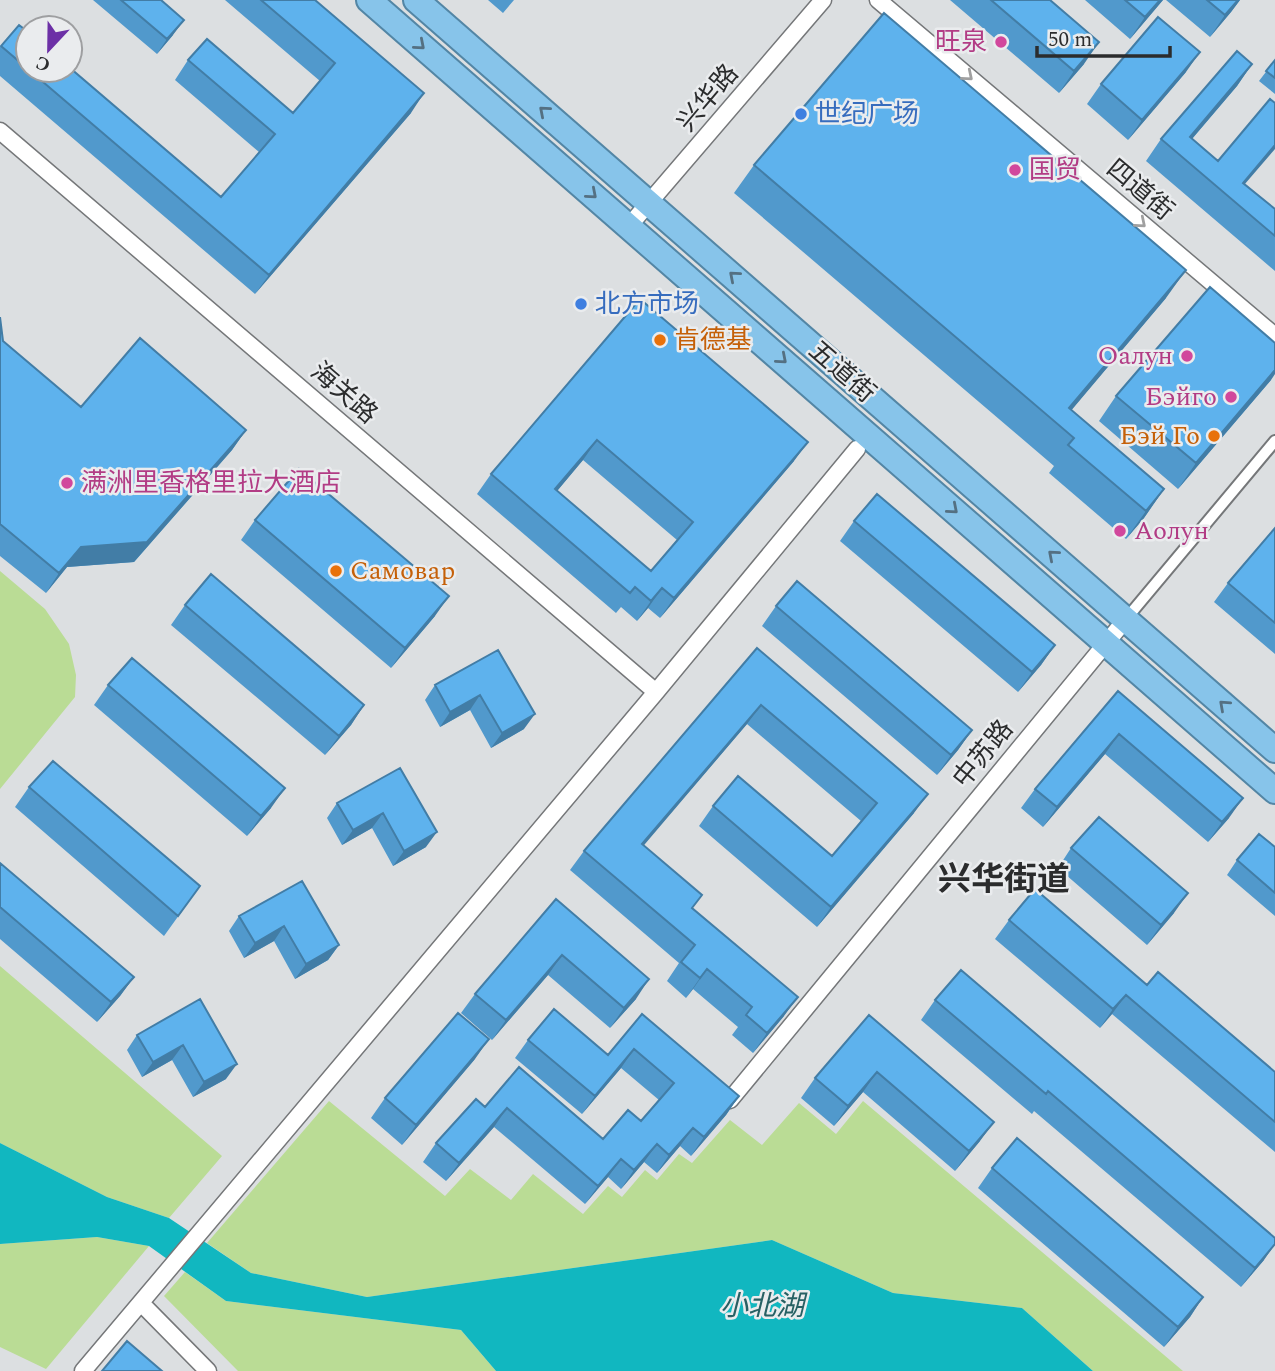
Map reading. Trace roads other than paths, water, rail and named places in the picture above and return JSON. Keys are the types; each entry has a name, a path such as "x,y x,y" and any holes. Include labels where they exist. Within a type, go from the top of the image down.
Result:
{"highway":[{"name":"五道街","path":"369,0 1275,791"},
{"name":"五道街","path":"416,0 1275,750"}],"street":[{"name":"兴华路","path":"629,226 823,0"},
{"name":"四道街","path":"878,0 1275,336"},
{"name":"海关路","path":"0,131 656,692"},
{"name":"中苏路","path":"730,1100 1106,642 1275,441"},
{"path":"83,1371 656,692 857,449"},
{"path":"141,1303 208,1371"}],"water":[{"name":"小北湖","path":"0,1143 107,1197 169,1218 251,1273 367,1297 772,1240 893,1293 1022,1308 1093,1371 496,1371 461,1330 226,1301 149,1246 97,1237 0,1244"}],"place":[{"name":"旺泉","path":"1001,42"},
{"name":"世纪广场","path":"801,114"},
{"name":"国贸","path":"1015,170"},
{"name":"北方市场","path":"581,304"},
{"name":"肯德基","path":"660,340"},
{"name":"Оалун","path":"1187,356"},
{"name":"Бэйго","path":"1231,397"},
{"name":"Бэй Го","path":"1214,436"},
{"name":"满洲里香格里拉大酒店","path":"67,483"},
{"name":"Аолун","path":"1120,531"},
{"name":"Самовар","path":"336,571"}],"district":[{"name":"兴华街道","path":"1004,880"}]}
